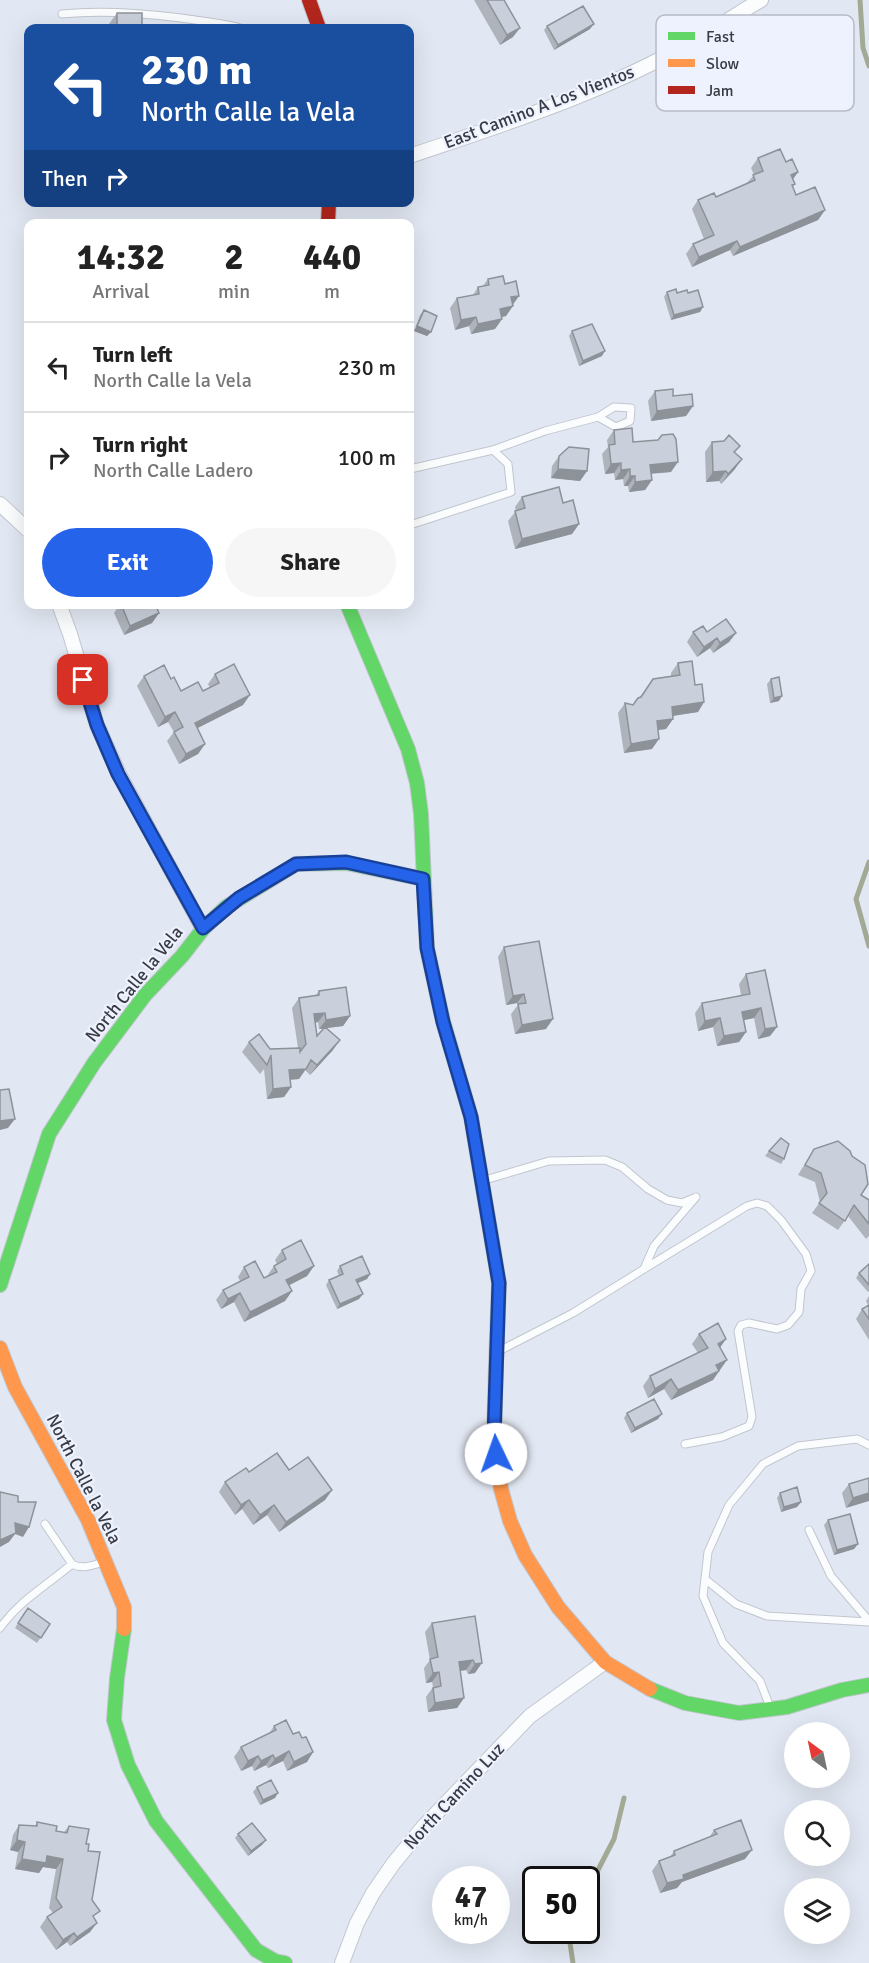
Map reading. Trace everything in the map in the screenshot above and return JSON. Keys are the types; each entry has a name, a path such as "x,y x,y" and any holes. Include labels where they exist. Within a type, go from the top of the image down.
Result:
{"main road":[{"path":"309,0 318,24"},
{"path":"348,609 408,749 417,783 421,814 427,948 443,1022 471,1117 499,1283 494,1437 501,1489 510,1521 525,1555 558,1608 605,1662 654,1691 685,1703 739,1713 787,1707 842,1690 869,1685"},
{"name":"North Calle la Vela","path":"0,1285 49,1134 94,1063 145,995 182,956 203,928 234,901 296,864 346,862 423,879"},
{"name":"North Calle la Vela","path":"0,1348 15,1387 88,1520 124,1607 124,1638 117,1678 114,1720 128,1765 156,1821 256,1950 275,1961 285,1963"}],"street":[{"name":"East Camino A Los Vientos","path":"736,15 761,0"},
{"name":"East Camino A Los Vientos","path":"414,155 514,120 610,82 656,60"},
{"path":"0,504 24,526"},
{"path":"61,609 97,725 118,774 203,928"},
{"name":"North Camino Luz","path":"342,1963 357,1923 373,1893 424,1826 530,1716 605,1662"}],"lane":[{"path":"62,14 94,11 134,12 220,24"},
{"path":"414,468 493,450 546,431 598,417 614,407 631,408 630,421 616,427 598,417"},
{"path":"414,524 511,492 508,464 493,450"},
{"path":"482,1181 549,1161 605,1160 622,1167 648,1189 667,1200 682,1203 696,1197 654,1246 644,1269"},
{"path":"497,1352 573,1313 747,1206 757,1203 767,1206 781,1220 806,1254 811,1271 801,1289 799,1312 788,1325 777,1329 749,1323 741,1325 738,1331 752,1417 749,1426 722,1437 685,1444"},
{"path":"771,1709 760,1681 723,1643 703,1596 708,1552 729,1505 763,1464 798,1446 857,1439 869,1445"},
{"path":"45,1524 72,1564 78,1568 105,1561"},
{"path":"808,1530 831,1576 869,1621"},
{"path":"0,1628 15,1608 72,1564"},
{"path":"705,1579 736,1604 767,1616 869,1621"}],"building":[{"path":"487,0 504,0 520,28 507,35"},
{"path":"583,6 594,24 558,45 547,26"},
{"path":"117,13 142,13 142,24 117,24"},
{"path":"780,149 786,162 792,159 798,172 791,175 796,195 815,187 825,210 740,247 737,241 699,257 693,244 714,235 698,200 714,193 716,197 755,180 753,175 763,171 758,158"},
{"path":"503,276 505,284 516,281 519,296 511,297 513,306 500,309 502,319 478,324 476,317 461,320 457,298 479,294 478,287 489,285 488,279"},
{"path":"676,289 677,293 698,290 703,307 674,315 667,292"},
{"path":"424,310 437,316 431,332 417,326"},
{"path":"592,324 605,351 583,361 572,331"},
{"path":"673,389 673,396 692,394 693,406 657,411 655,391"},
{"path":"632,428 633,442 658,440 662,435 673,434 676,439 678,462 650,465 652,480 635,482 635,476 630,476 630,469 621,470 621,463 611,464 609,445 615,444 614,430"},
{"path":"729,435 740,446 734,452 742,459 728,474 726,471 713,472 712,442 724,441"},
{"path":"569,447 589,449 587,471 558,469 559,456"},
{"path":"559,487 563,503 573,500 579,524 522,539 515,511 525,508 522,497"},
{"path":"123,609 157,609 159,613 130,626"},
{"path":"726,619 736,633 720,643 717,638 704,647 693,632 703,626 707,632"},
{"path":"692,661 695,685 702,684 704,702 672,707 673,719 657,721 659,739 631,744 625,703 633,705 653,679 680,675 678,663"},
{"path":"234,664 250,695 195,723 205,744 186,754 174,732 183,727 175,712 165,717 144,676 164,665 171,679 174,677 181,691 198,682 203,691 219,683 215,674"},
{"path":"779,677 782,696 774,698 771,679"},
{"path":"539,941 553,1019 522,1025 518,1004 526,1003 524,994 513,996 504,947"},
{"path":"765,970 777,1027 765,1029 761,1008 742,1012 746,1032 724,1036 720,1018 705,1021 702,1003 750,994 746,974"},
{"path":"346,987 350,1016 326,1020 325,1013 314,1014 317,1036 325,1027 340,1040 317,1065 311,1060 306,1069 289,1070 291,1087 273,1089 271,1055 267,1065 249,1042 259,1034 270,1049 300,1048 300,1052 306,1044 299,998 319,995 319,991"},
{"path":"9,1089 15,1119 0,1121 0,1090"},
{"path":"781,1138 789,1144 784,1159 769,1151"},
{"path":"838,1141 850,1151 852,1156 865,1165 868,1184 861,1195 869,1200 869,1224 854,1205 845,1221 819,1203 827,1193 821,1173 805,1165 814,1149"},
{"path":"301,1240 314,1266 286,1280 292,1291 250,1312 240,1293 228,1299 223,1290 249,1277 244,1267 255,1261 264,1278 277,1272 274,1266 286,1259 282,1250"},
{"path":"362,1256 370,1274 356,1280 363,1294 340,1304 329,1280 343,1274 340,1266"},
{"path":"869,1264 869,1285 859,1273"},
{"path":"869,1305 869,1319 862,1309"},
{"path":"718,1323 726,1339 718,1344 727,1360 716,1365 719,1371 678,1390 671,1379 655,1389 650,1376 708,1348 699,1334"},
{"path":"654,1399 662,1414 635,1428 627,1413"},
{"path":"277,1453 289,1470 308,1457 332,1490 286,1522 274,1505 260,1515 249,1500 241,1505 225,1482 246,1468 249,1472"},
{"path":"869,1478 869,1493 853,1498 849,1484"},
{"path":"797,1487 801,1502 784,1507 780,1493"},
{"path":"0,1492 18,1496 18,1502 36,1502 29,1527 15,1523 16,1533 0,1540"},
{"path":"850,1514 858,1544 837,1550 828,1520"},
{"path":"28,1608 50,1624 41,1638 18,1623"},
{"path":"475,1616 482,1663 475,1664 473,1660 459,1662 464,1698 435,1703 433,1688 441,1686 439,1672 433,1673 430,1659 438,1657 432,1623"},
{"path":"286,1720 293,1734 299,1732 302,1738 306,1737 313,1752 294,1762 289,1751 275,1759 273,1755 261,1761 258,1756 248,1761 241,1747 276,1730 274,1726"},
{"path":"271,1780 278,1793 263,1800 257,1787"},
{"path":"741,1820 752,1850 683,1875 684,1879 667,1883 659,1861 675,1855 674,1851 717,1834 714,1830"},
{"path":"37,1822 57,1826 56,1831 67,1833 69,1826 89,1829 86,1844 89,1844 88,1851 100,1852 92,1900 100,1911 93,1916 97,1923 77,1937 74,1933 63,1940 47,1917 62,1907 56,1898 63,1859 47,1856 46,1863 22,1859 25,1842 17,1840 19,1825 37,1826"},
{"path":"252,1823 266,1840 251,1851 238,1834"}],"waterway":[{"path":"860,0 863,48 869,66"},
{"path":"869,862 856,899 869,946"},
{"path":"600,1866 614,1839 624,1798"},
{"path":"570,1944 573,1963"}],"traffic: fast":[{"path":"349,609 408,749 417,783 421,814 427,948 443,1021 471,1117 499,1283 496,1365"},
{"path":"0,1285 49,1134 94,1063 145,995 182,956 203,929 226,907 296,864 346,863 423,879"},
{"path":"124,1629 114,1720 128,1765 156,1821 256,1950 275,1961 285,1963"},
{"path":"650,1689 685,1703 739,1713 787,1707 842,1690 869,1685"}],"traffic: slow":[{"path":"0,1348 15,1387 88,1520 124,1607 124,1629"},
{"path":"496,1365 494,1437 501,1489 510,1521 525,1555 558,1607 605,1662 650,1689"}],"traffic: jam":[{"path":"309,0 318,24"},
{"path":"328,219 329,207"}],"route":[{"path":"83,680 97,725 118,774 203,928 239,898 296,864 346,862 423,879 427,948 443,1022 471,1117 499,1283 494,1437 496,1454"}]}
